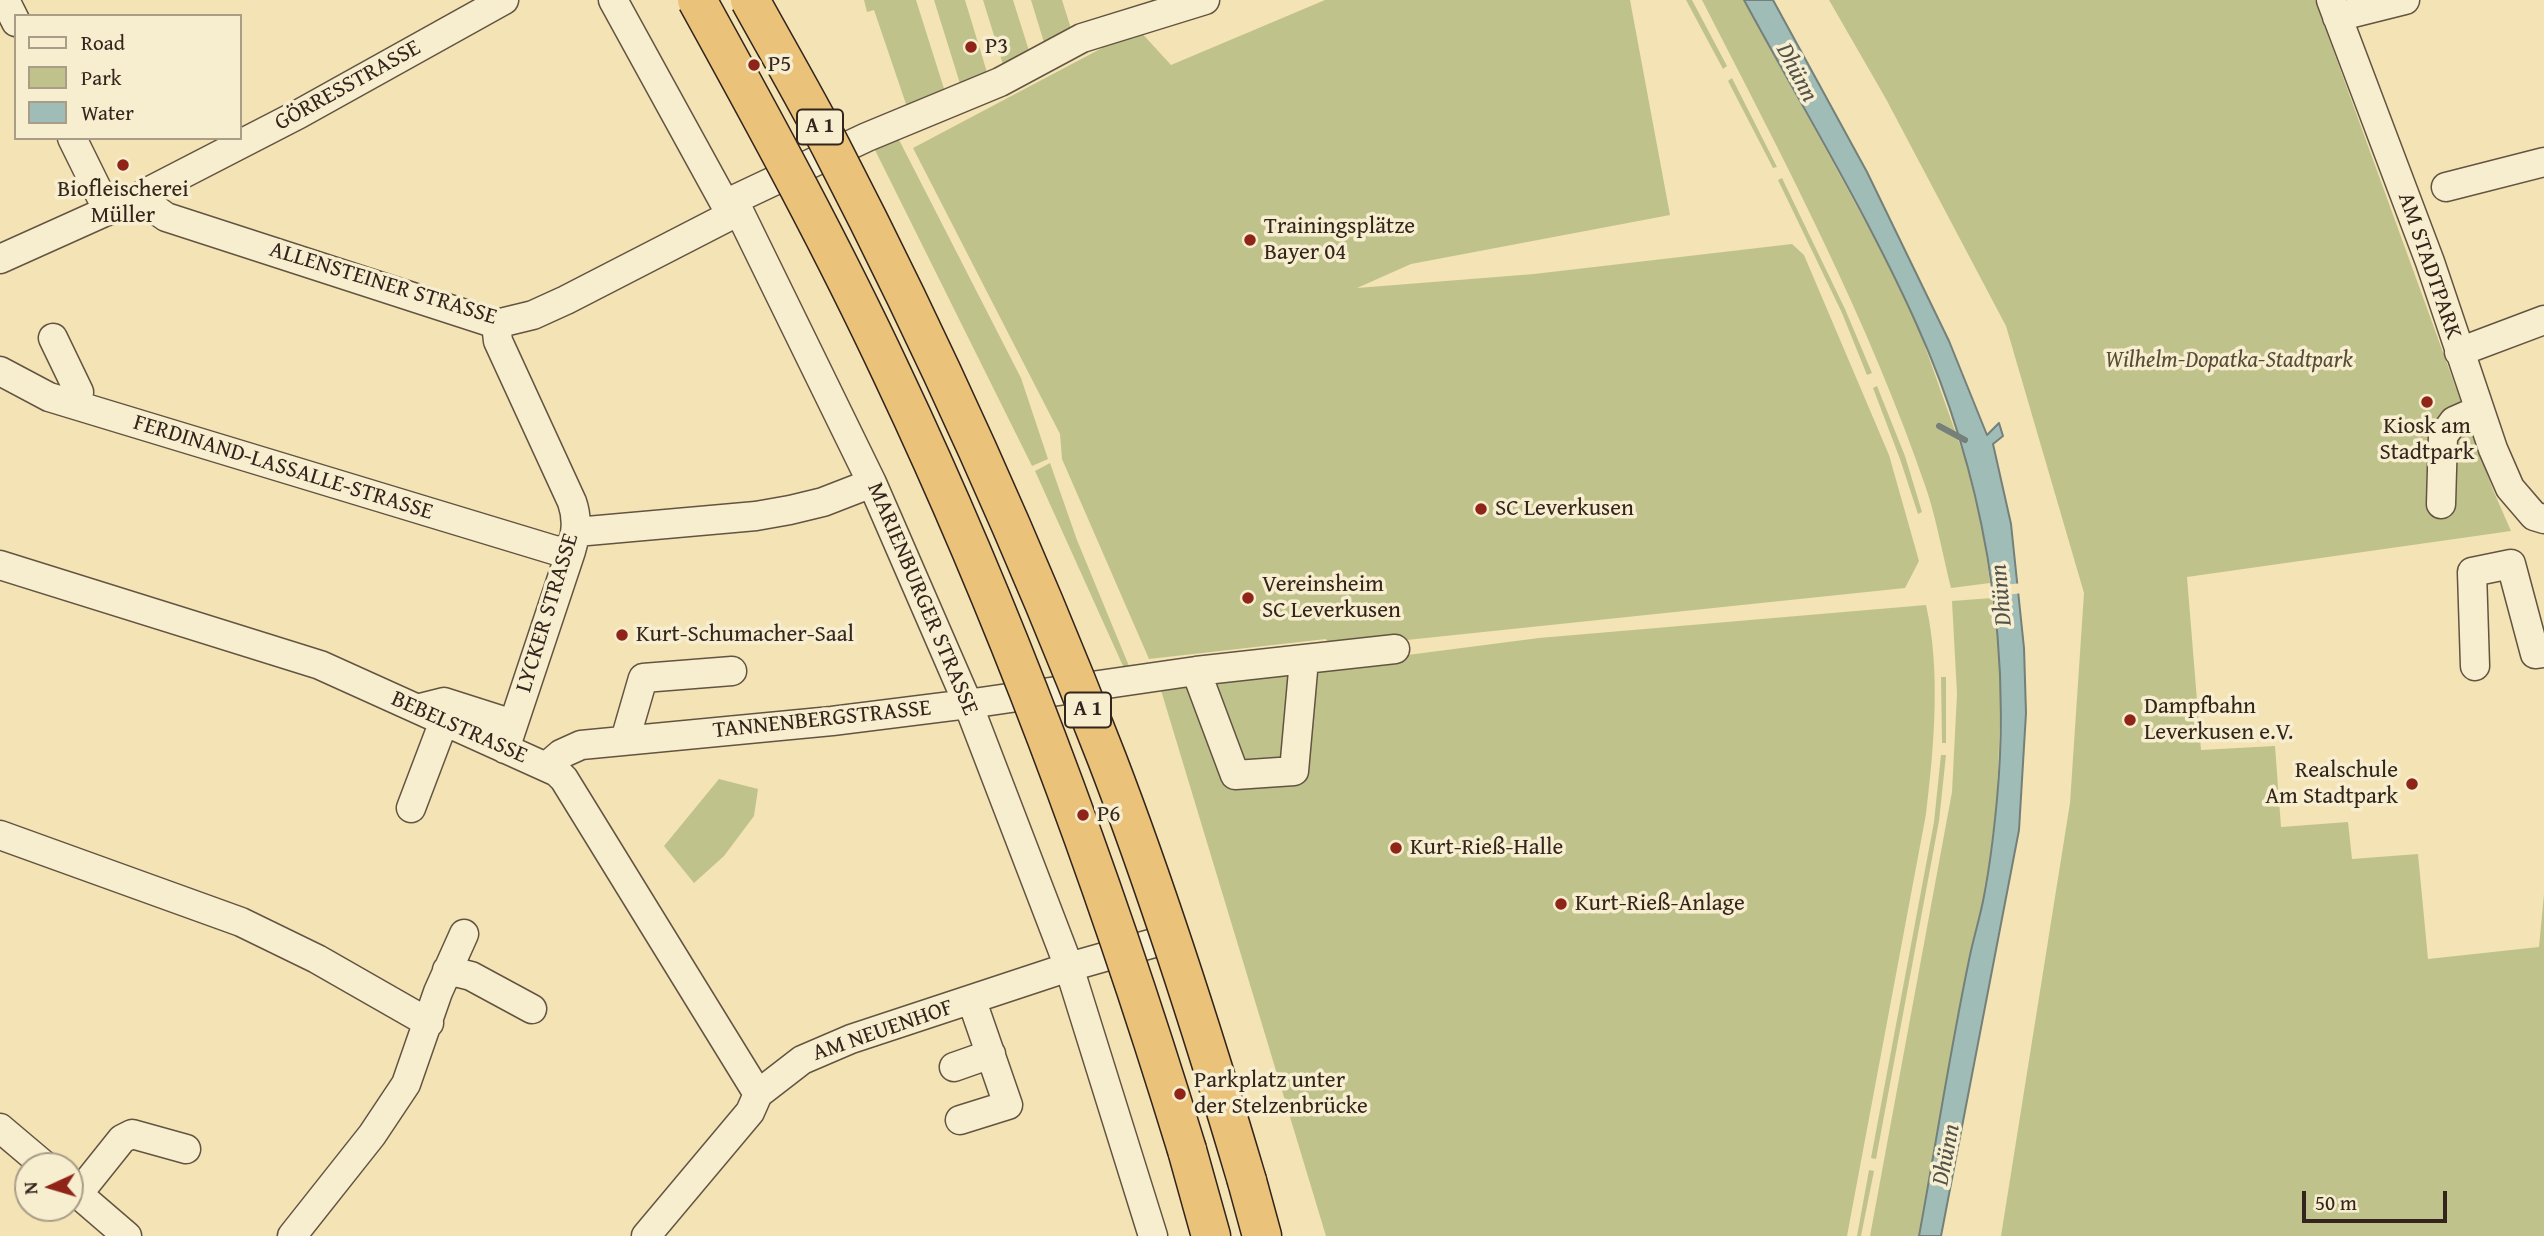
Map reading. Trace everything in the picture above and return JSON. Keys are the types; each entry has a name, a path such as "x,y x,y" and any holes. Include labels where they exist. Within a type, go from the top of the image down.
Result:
{"highway":[{"name":"A 1","path":"696,0 794,177 844,275 938,473 987,587 1034,702 1097,871 1158,1056 1211,1236"},
{"name":"A 1","path":"750,0 830,144 935,355 1068,659 1108,762 1177,957 1262,1236"}],"street":[{"path":"5,0 14,18"},
{"name":"GÖRRESSTRASSE","path":"0,259 138,197 299,114 505,0"},
{"name":"MARIENBURGER STRASSE","path":"613,0 732,207 872,482 968,704 1069,967 1146,1234"},
{"name":"ALLENSTEINER STRASSE","path":"138,197 166,217 496,324 533,315 566,300 732,207 854,143 1000,82 1082,38 1205,0"},
{"path":"2334,8 2405,0"},
{"name":"AM STADTPARK","path":"2334,8 2430,262 2493,449 2510,488 2534,516 2544,519"},
{"path":"73,140 108,211"},
{"path":"2446,187 2544,162"},
{"path":"2459,352 2544,320"},
{"name":"LYCKER STRASSE","path":"496,324 498,341 575,511 573,542 509,736"},
{"path":"54,338 79,392 77,405"},
{"name":"FERDINAND-LASSALLE-STRASSE","path":"0,371 49,397 554,550 573,542 756,516 823,502 872,482"},
{"path":"2441,504 2443,436 2454,421 2479,410"},
{"path":"2475,666 2472,572 2511,564 2535,654 2544,653"},
{"name":"BEBELSTRASSE","path":"0,565 320,665 444,722 509,736 564,779 758,1094"},
{"name":"TANNENBERGSTRASSE","path":"547,766 561,754 581,745 832,721 1196,671 1395,649"},
{"path":"1196,671 1235,775 1294,771 1304,660"},
{"path":"625,740 643,678 732,671"},
{"path":"417,710 444,702 509,736"},
{"path":"411,808 444,722"},
{"path":"0,835 241,922 317,959 429,1023"},
{"path":"292,1236 365,1145 406,1084 447,970 464,934"},
{"name":"AM NEUENHOF","path":"646,1236 750,1112 758,1094 802,1060 851,1039 1069,967 1168,939"},
{"path":"447,970 471,976 532,1009"},
{"path":"960,1120 1008,1105 972,1001"},
{"path":"954,1067 991,1054"},
{"path":"0,1128 28,1152"},
{"path":"84,1180 122,1139 132,1134 186,1149"},
{"path":"84,1199 127,1236"}],"green space":[{"path":"864,0 916,0 946,95 907,107 874,10 867,12"},
{"path":"934,0 965,0 989,79 962,90"},
{"path":"983,0 1013,0 1031,57 1005,71"},
{"path":"1031,0 1062,0 1073,35 1046,49"},
{"path":"1325,0 1630,0 1670,215 1411,264 1357,288 1534,274 1792,244 1804,255 1889,455 1919,561 1905,588 1330,648 1326,639 1149,659 1062,459 1060,434 913,148 1138,29 1171,65"},
{"path":"1686,0 1692,0 1727,66 1723,69"},
{"path":"1702,0 1744,0 1878,245 1917,324 1965,459 1983,532 1990,583 1951,588 1927,491 1879,365 1824,241"},
{"name":"Wilhelm-Dopatka-Stadtpark","path":"1829,0 2315,0 2493,490 2511,531 2187,577 2201,750 2275,746 2281,827 2348,822 2352,859 2418,854 2428,959 2539,947 2544,894 2544,1236 2001,1236 2070,803 2084,593 2006,326 1886,99"},
{"path":"1732,78 1777,167 1773,168 1728,81"},
{"path":"895,132 1021,378 1048,459 1032,466 872,144"},
{"path":"1782,178 1845,309 1872,373 1867,375 1842,313 1778,180"},
{"path":"1877,386 1905,456 1922,512 1918,514 1873,388"},
{"path":"1050,463 1077,540 1129,666 1123,666 1035,471"},
{"path":"1992,598 1996,617 2001,690 1997,799 1985,896 1969,959 1919,1236 1870,1236 1952,792 1957,694 1952,601"},
{"name":"Kurt-Rieß-Anlage","path":"1926,605 1931,630 1935,709 1926,814 1847,1236 1326,1236 1160,687 1539,638"},
{"path":"1941,677 1946,677 1946,743 1942,743"},
{"path":"1941,755 1946,755 1939,821 1876,1159 1871,1158 1934,822"},
{"path":"719,779 758,789 754,816 724,856 694,883 664,846"},
{"path":"1869,1170 1874,1171 1861,1236 1857,1236"}],"water":[{"name":"Dhünn","path":"1744,0 1773,0 1867,172 1949,341 1987,435 1999,423 2003,436 1993,444 2011,524 2024,648 2026,713 2019,830 1941,1236 1919,1236 1962,994 1986,884 1997,799 2001,738 2000,677 1996,616 1987,556 1959,437 1916,323 1855,200"}],"pier":[{"path":"2022,583 2023,593 1988,597 1987,587"}],"waterway":[{"path":"1939,426 1965,440"}],"place":[{"name":"P3","path":"971,47"},
{"name":"P5","path":"754,65"},
{"name":"Biofleischerei Müller","path":"123,165"},
{"name":"Trainingsplätze Bayer 04","path":"1250,240"},
{"name":"Kiosk am Stadtpark","path":"2427,402"},
{"name":"SC Leverkusen","path":"1481,509"},
{"name":"Vereinsheim SC Leverkusen","path":"1248,598"},
{"name":"Kurt-Schumacher-Saal","path":"622,635"},
{"name":"Dampfbahn Leverkusen e.V.","path":"2130,720"},
{"name":"Realschule Am Stadtpark","path":"2412,784"},
{"name":"P6","path":"1083,815"},
{"name":"Kurt-Rieß-Halle","path":"1396,848"},
{"name":"Kurt-Rieß-Anlage","path":"1561,904"},
{"name":"Parkplatz unter der Stelzenbrücke","path":"1180,1094"}]}
